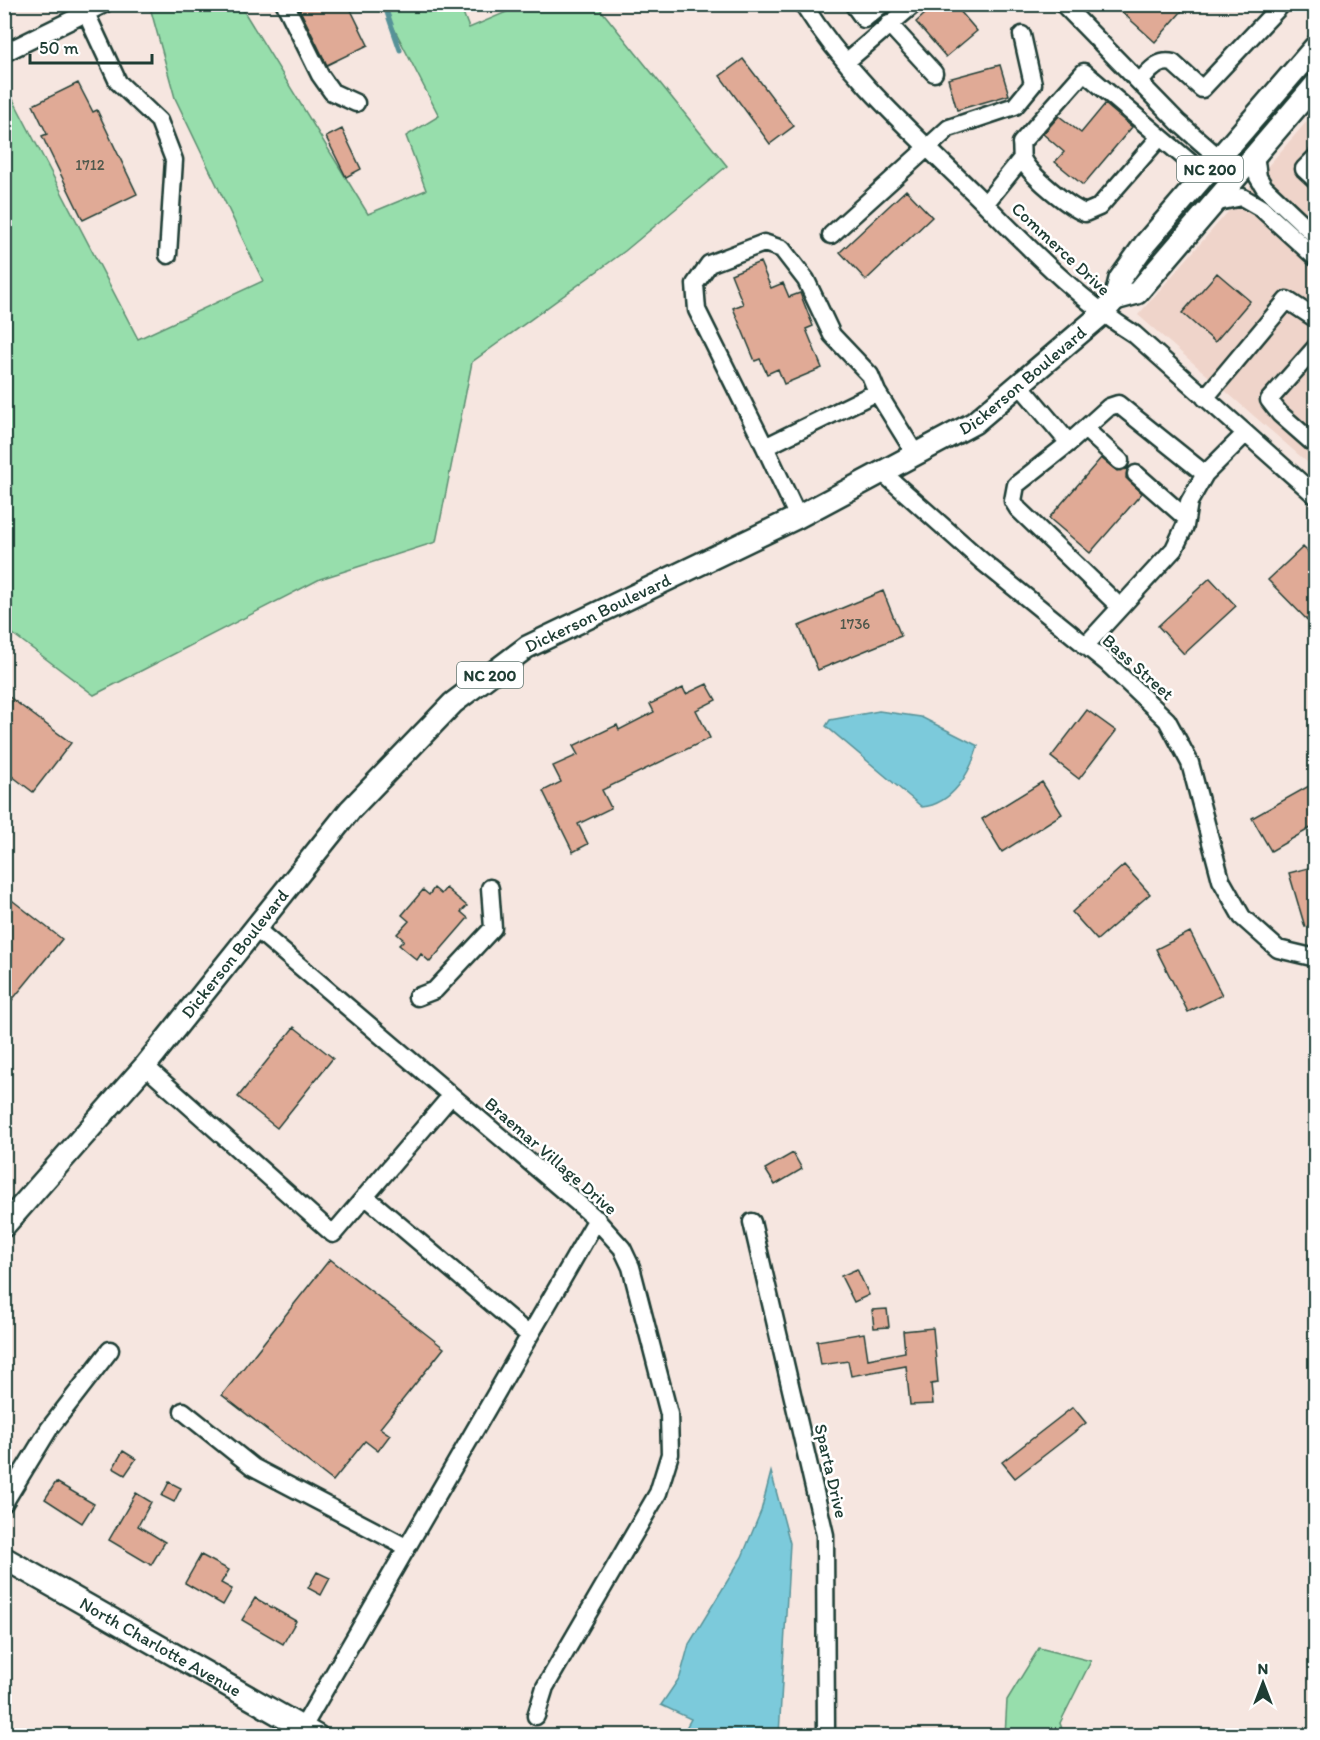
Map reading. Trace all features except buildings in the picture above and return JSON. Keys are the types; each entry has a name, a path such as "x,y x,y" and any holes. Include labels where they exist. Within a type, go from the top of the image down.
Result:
{"main road":[{"name":"Dickerson Boulevard","path":"1108,306 1120,279 1145,244 1316,46"},
{"name":"Dickerson Boulevard","path":"8,1216 145,1066 350,810 445,711 527,647 798,517 974,423 1108,306 1137,293 1316,84"},
{"name":"North Charlotte Avenue","path":"4,1558 310,1731"}],"street":[{"path":"4,53 104,4"},
{"path":"285,4 320,75 332,92 356,103"},
{"name":"Commerce Drive","path":"803,4 862,83 985,204 1108,306 1134,334 1316,496"},
{"path":"853,4 864,18 882,4"},
{"path":"846,62 914,4"},
{"path":"1063,4 1179,123 1220,158"},
{"path":"1140,81 1157,64 1168,62 1173,63 1202,89 1282,4"},
{"path":"86,13 117,82 159,121 174,160 168,255"},
{"path":"889,24 934,73"},
{"path":"831,235 949,128 1015,106 1034,84 1022,35"},
{"path":"1160,137 1099,207 1085,213 1073,208 1047,187 1022,158 1021,143 1084,72 1160,137 1204,175"},
{"path":"1255,154 1258,177 1264,187 1316,236"},
{"path":"1316,156 1304,169 1316,180"},
{"path":"985,204 1022,158"},
{"path":"1214,203 1242,197 1261,208 1316,258"},
{"path":"798,517 697,310 695,284 709,264 764,243 782,249 806,280 832,335 870,375 877,392 916,455"},
{"path":"1205,398 1287,300 1316,319"},
{"path":"1314,442 1280,414 1269,400 1316,347"},
{"path":"1019,384 1069,443"},
{"path":"765,447 877,392"},
{"path":"1120,607 1018,509 1013,501 1016,485 1069,443 1109,406 1118,404 1205,474"},
{"path":"1084,429 1120,461"},
{"path":"1085,646 1173,549 1184,526 1189,502 1205,474 1245,434"},
{"name":"Bass Street","path":"883,473 983,562 1085,646 1167,720 1190,763 1221,880 1242,917 1278,949 1316,958"},
{"path":"1136,474 1184,526"},
{"path":"417,997 435,990 493,928 490,888"},
{"name":"Braemar Village Drive","path":"255,928 597,1219 622,1248 638,1287 669,1414 670,1454 658,1494 544,1687 536,1716"},
{"path":"145,1066 333,1234 451,1096"},
{"path":"365,1196 529,1335"},
{"path":"310,1731 406,1547 597,1219"},
{"name":"Sparta Drive","path":"752,1222 825,1535 826,1736"},
{"path":"4,1503 49,1429 110,1350"},
{"path":"183,1411 253,1467 406,1547"}],"shaded area":[{"path":"1315,112 1315,469 1138,315"}],"green space":[{"path":"155,4 240,5 368,214 426,190 406,136 439,116 382,5 460,5 469,28 523,5 597,5 727,166 625,251 472,362 436,542 320,579 94,695 5,628 5,84 138,339 263,281 175,98 150,7"},
{"path":"1039,1648 1091,1661 1060,1723 1064,1735 1005,1735 1007,1700"}],"water":[{"path":"879,711 921,717 978,746 965,776 951,794 933,805 922,807 826,726 830,720"},
{"path":"771,1472 790,1543 779,1735 682,1735 691,1719 661,1705 680,1677 689,1644 742,1557 761,1511"}],"waterway":[{"path":"384,4 400,50"}]}
